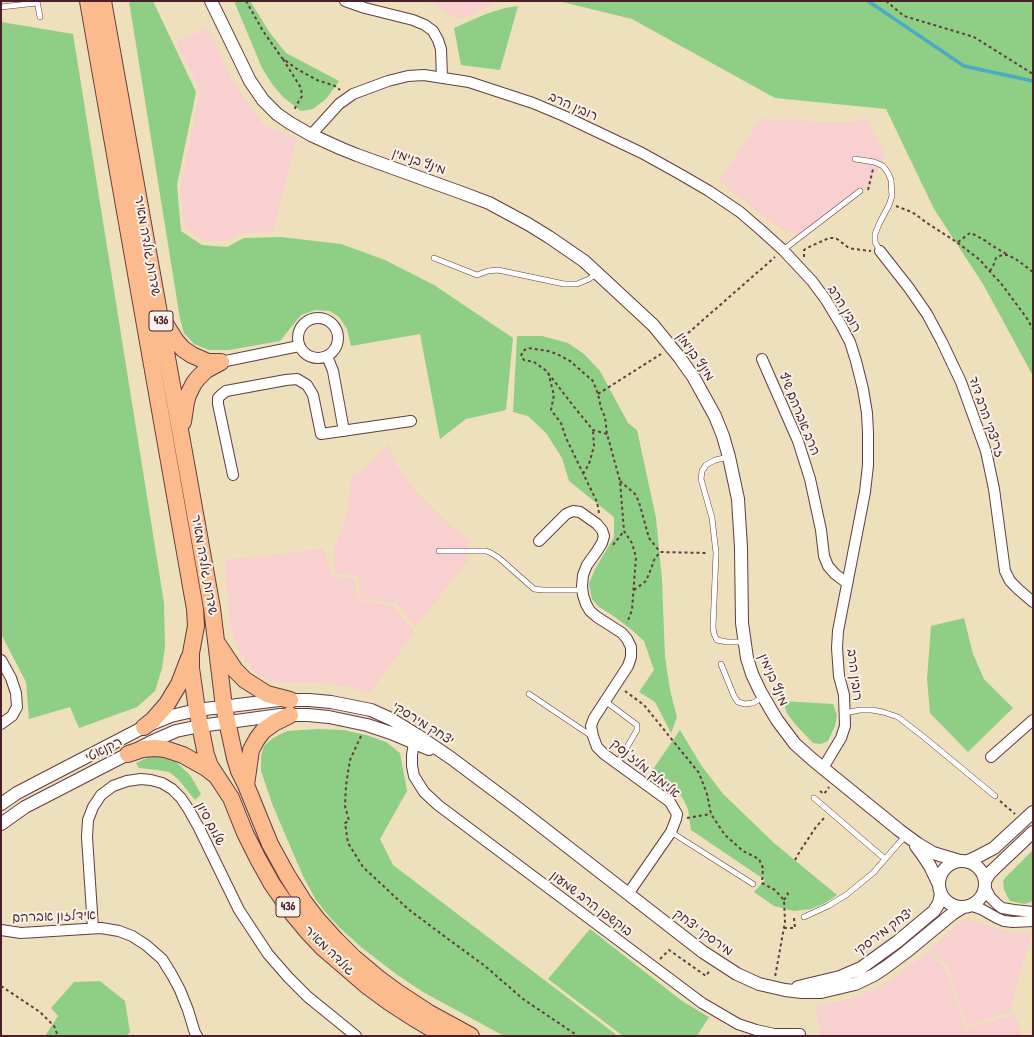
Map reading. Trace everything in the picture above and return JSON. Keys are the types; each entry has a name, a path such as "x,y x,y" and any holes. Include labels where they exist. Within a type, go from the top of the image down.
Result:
{"main road":[{"name":"שדרות גולדה מאיר","path":"88,1 195,609 196,626 191,653 191,668 200,726"},
{"name":"שדרות גולדה מאיר","path":"103,1 212,608 225,714 234,758 270,844 286,875 317,918 354,958 378,978 429,1013 471,1036"},
{"path":"159,310 170,333 183,349 204,361 221,362"},
{"path":"181,434 186,402 194,383 206,370 221,362"},
{"path":"216,642 235,670 245,680 290,708 263,731 257,739 251,750 246,785"},
{"path":"144,727 153,720 167,704 179,684 191,653"},
{"name":"גולדה מאיר","path":"200,726 206,755 210,766 231,798 245,833 258,859 272,884 292,913 323,948 366,985 389,1002 444,1036"},
{"path":"128,754 143,749 155,748 175,751 206,768 216,776"}],"street":[{"path":"211,1 242,65"},
{"path":"221,1 242,65"},
{"path":"344,1 357,3 413,20 425,25 433,31 441,49 442,78"},
{"name":"מינץ בנימין","path":"242,65 250,80 264,100 278,114 290,123 311,135 357,155 489,203 517,218 549,237 584,261 653,324 672,347 694,378 715,416 723,436 738,499 741,548 742,624 744,642 752,674 763,697 777,720 795,744 906,835"},
{"name":"רובין הרב","path":"311,135 339,104 353,94 388,80 408,76 424,75 469,82 564,116 642,153 709,191 734,208 762,231 783,250 812,281 826,300 850,342 863,389 867,413 868,466 865,492 838,631 837,663 844,695 845,726 841,738 823,768"},
{"name":"זריצקי הרב דוד","path":"880,251 927,314 961,382 986,451 994,489 1005,571 1010,581 1018,590 1033,602"},
{"path":"312,318 320,318 329,321 338,332 338,340 335,349 330,355 327,356 317,359 306,356 301,351 299,346 297,340 300,326 312,318"},
{"path":"221,362 299,346"},
{"path":"327,356 333,371 344,431"},
{"name":"הרב אברהם שיף","path":"762,359 798,441 810,479 824,556 828,566 835,574 847,583"},
{"path":"233,475 218,404 220,394 226,391 297,379 307,385 313,395 321,434 410,421"},
{"path":"539,541 566,514 573,511 580,512 597,524"},
{"name":"אלימלך מליז'נסק","path":"597,524 602,530 604,536 600,547 587,565 583,575 583,594 590,611 622,633 627,639 631,647 631,657 628,666 594,718 591,726 594,738 597,746 604,754 670,802 677,814 671,832 628,894"},
{"path":"1,660 11,678 16,693 17,707 12,716 1,724"},
{"name":"יצחק מירסקי","path":"225,714 280,715 290,708 309,700 331,702 371,710 391,719 418,734 451,758"},
{"name":"יצחק מירסקי","path":"290,708 308,715 329,717 367,725 391,733 451,758"},
{"name":"רקנאטי","path":"1,804 17,793 144,727 171,716 197,710 225,714"},
{"name":"רקנאטי","path":"1,824 25,807 151,742 176,731 200,726 225,714"},
{"path":"991,756 1033,720"},
{"name":"בוקשפן הרב שמעון","path":"414,743 412,755 414,776 424,792 438,805 702,1003 738,1024 756,1030 774,1034 800,1034"},
{"name":"מירסקי יצחק","path":"451,758 703,952 749,980 779,989 802,992 821,992 855,984 874,975 886,967 952,914 967,906"},
{"name":"שלום סיון","path":"93,928 87,837 88,820 93,807 101,795 113,786 127,781 142,779 162,783 172,789 181,798 189,810 239,910 268,954 308,997 356,1036"},
{"path":"940,889 940,878 942,872 947,866 953,863 975,858 994,848 1033,812"},
{"path":"1033,832 989,874 985,884 990,897 1002,908 1033,912"},
{"path":"906,835 933,853 974,864 980,868 984,874 984,893 976,903 967,906"},
{"path":"906,835 930,866 945,899 950,903 956,906 967,906 981,909 1004,921 1033,921"},
{"name":"יצחק מירסקי","path":"779,989 840,977 861,968 897,942 934,911 939,903 940,889"},
{"name":"אידלזון אברהם","path":"1,930 21,933 101,928 119,931 132,936 146,945 162,959 180,990 188,1010 194,1035"}],"lane":[{"path":"1,6 37,2 40,18"},
{"path":"855,159 874,162 883,166 891,180 892,196 875,234 875,242 880,251"},
{"path":"783,250 860,191"},
{"path":"434,258 477,275 488,270 498,270 564,284 577,284 589,279 597,273"},
{"path":"729,457 714,460 706,465 702,471 701,479 712,518 716,553 714,634 717,640 727,642 744,642"},
{"path":"438,551 486,551 499,558 534,589 583,590"},
{"path":"721,664 734,696 738,702 746,704 753,703 763,697"},
{"path":"529,694 594,738"},
{"path":"605,701 637,725 637,730 617,764"},
{"path":"845,713 860,710 872,710 898,717 995,796"},
{"path":"814,798 886,859"},
{"path":"671,832 753,884"},
{"path":"804,917 828,906 846,895 873,873 906,835"}],"path":[{"path":"246,1 262,31 282,58 301,88 302,96 296,106 290,123"},
{"path":"886,1 904,16 974,37 1033,74"},
{"path":"282,58 297,69 317,80 335,86 348,98"},
{"path":"868,190 874,162"},
{"path":"889,205 909,211 958,243 980,260 1000,282 1033,329"},
{"path":"958,243 970,234 973,234 1017,260 1033,272"},
{"path":"806,260 804,257 804,250 829,238 833,238 854,250 880,251"},
{"path":"598,394 672,347 783,250"},
{"path":"990,271 996,258 1002,255 1008,255"},
{"path":"607,434 593,430 579,414 548,372 534,362 524,360 521,356 523,351 528,348 548,351 570,361 593,381 598,394 620,480 624,532 632,543 636,557 632,610 622,633"},
{"path":"548,372 554,395 551,410 561,424 566,438 597,502 599,510 597,524"},
{"path":"583,474 589,464 594,446 593,430"},
{"path":"620,480 635,494 639,502 649,538 660,552"},
{"path":"660,552 716,553"},
{"path":"634,590 646,581 654,560 660,552"},
{"path":"616,685 644,705 699,773 708,794 711,814 725,835 743,851 759,859 763,868 762,883 775,890 784,900"},
{"path":"367,725 350,760 345,806 349,821 345,824 348,843 363,867 408,909 486,966 523,999 578,1036"},
{"path":"819,790 824,794"},
{"path":"995,796 1023,821"},
{"path":"795,860 816,827 829,812"},
{"path":"676,819 711,814"},
{"path":"779,989 785,922 784,900 788,894 786,891"},
{"path":"784,928 795,928 794,918"},
{"path":"652,966 669,950 706,976 716,961"},
{"path":"1,986 40,1012 54,1026 58,1036"}],"shaded area":[{"path":"428,1 505,1 497,2 470,15 456,18"},
{"path":"208,28 232,80 264,125 297,139 273,232 241,233 224,241 202,240 185,228 180,190 200,90 176,42"},
{"path":"866,118 885,155 870,185 820,224 800,233 785,231 763,216 719,181 761,119 849,123"},
{"path":"389,444 393,459 416,492 455,530 469,541 467,562 415,627 397,603 360,599 359,575 335,574 334,550 346,517 353,472 359,475"},
{"path":"323,549 332,576 355,579 357,600 393,606 414,632 370,693 345,686 317,682 273,682 255,673 240,652 230,624 225,560"},
{"path":"968,918 1001,930 1016,933 1031,933 1010,1012 967,1025 948,966 929,951 961,921"},
{"path":"928,952 945,968 966,1029 1014,1015 1019,1024 1021,1036 821,1036 815,1006 857,997 891,980"}],"green space":[{"path":"129,1 153,1 196,92 177,185 181,231 202,245 227,247 244,238 281,237 341,244 385,260 434,285 513,338 506,410 466,419 440,439 420,334 351,346 347,329 339,317 330,311 315,310 301,315 280,341 229,350 209,350 194,344 184,333 180,319"},
{"path":"234,1 250,1 270,33 286,53 339,81 326,99 313,109 301,111 283,97 272,84 262,68"},
{"path":"558,1 1033,1 1033,376 983,284 934,209 886,109 775,98 632,19"},
{"path":"518,6 500,70 461,65 454,28 486,14 505,8"},
{"path":"1,22 73,34 164,603 165,647 162,668 155,691 137,707 79,728 70,707 29,719 26,682 1,634"},
{"path":"517,336 542,336 568,343 584,354 600,371 628,423 637,430 656,518 662,579 665,657 670,690 677,717 671,733 655,702 639,692 654,670 644,641 615,617 599,607 592,599 589,584 594,571 614,537 614,517 569,481 562,458 546,433 528,416 513,412"},
{"path":"964,618 973,654 984,679 1013,708 968,752 930,713 927,680 931,626"},
{"path":"783,701 833,704 837,715 835,726 828,741 821,744 813,743 787,713"},
{"path":"318,729 343,730 366,735 386,742 400,753 407,791 380,839 393,865 618,1036 504,1036 423,992 396,974 361,947 340,928 316,900 303,876 273,806 261,771 261,756 264,746 273,738 287,731"},
{"path":"680,730 701,765 723,794 774,843 837,895 827,902 811,909 794,911 774,906 754,892 765,880 691,830 688,809 682,797 651,772"},
{"path":"149,757 161,757 176,762 190,775 201,794 195,800 178,779 169,772 139,768 136,763"},
{"path":"1033,850 1033,901 1025,904 1010,901 1004,890 1003,881"},
{"path":"590,929 682,1001 709,1017 697,1036 623,1036 548,979"},
{"path":"100,981 125,1001 130,1032 126,1036 45,1036 58,1016 51,1008 74,982"}],"waterway":[{"path":"868,1 964,66 1033,81"}]}
